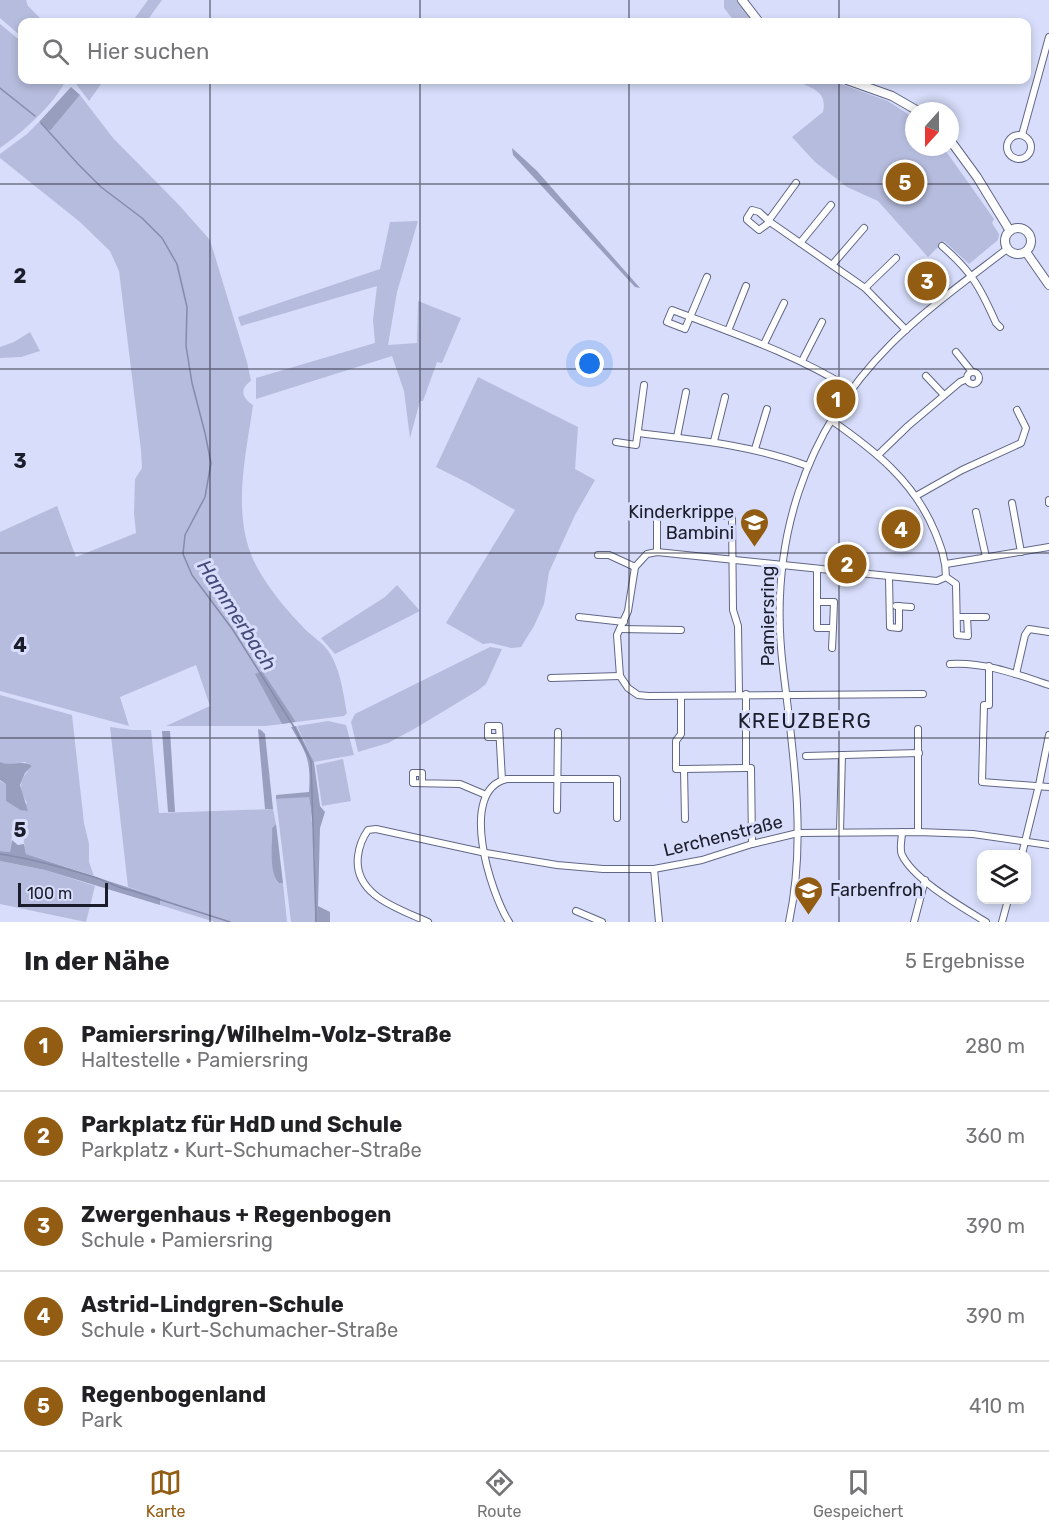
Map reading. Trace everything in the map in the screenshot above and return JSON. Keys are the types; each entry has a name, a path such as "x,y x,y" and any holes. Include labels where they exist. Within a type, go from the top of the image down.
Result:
{"main road":[{"path":"742,0 756,18"},
{"path":"858,84 905,104"},
{"path":"959,153 1010,231"},
{"path":"1018,228 1028,233 1031,241 1026,252 1018,255 1007,249 1005,237 1010,231 1018,228"},
{"path":"1026,252 1049,285"}],"street":[{"path":"1022,135 1049,37"},
{"path":"1015,135 1022,135 1029,139 1031,150 1023,158 1016,159 1009,154 1007,143 1015,135"},
{"path":"796,183 767,223 865,288 906,330"},
{"path":"800,243 831,205"},
{"path":"832,265 864,228"},
{"path":"942,246 972,276 1000,327"},
{"name":"Pamiersring","path":"789,922 794,901 798,833 794,756 781,649 782,565 792,510 808,466 831,420 850,389 906,330 1007,249"},
{"path":"865,288 896,258"},
{"path":"707,277 688,322 728,331 764,344 820,369 850,389"},
{"path":"728,331 746,286"},
{"path":"764,344 784,303"},
{"path":"802,361 822,322"},
{"path":"956,352 972,372 977,373 978,381 973,384 967,379"},
{"path":"967,379 968,374 972,372"},
{"path":"926,376 944,395"},
{"path":"878,455 960,381 967,379"},
{"path":"616,442 636,445 644,385"},
{"path":"677,437 686,392"},
{"path":"714,441 725,397"},
{"path":"754,449 766,409"},
{"path":"916,496 962,470 1021,443 1026,428 1017,410"},
{"path":"831,420 878,455 908,484 932,524 946,564 946,577"},
{"path":"638,433 714,441 754,449 808,466"},
{"path":"1012,503 1020,552"},
{"path":"976,512 986,557"},
{"path":"657,552 657,513 732,516 733,610 738,626 746,768"},
{"path":"946,564 1049,547"},
{"path":"922,694 681,696 638,694 628,688 620,676 618,635 628,611 635,567 647,554 657,552 889,577 937,581 946,577"},
{"path":"598,555 609,555 635,567"},
{"path":"817,569 817,628 833,628"},
{"path":"889,577 890,627 900,628 899,606"},
{"path":"946,577 956,584 957,635 968,636 967,617"},
{"path":"817,602 834,602 832,648"},
{"path":"890,606 910,607"},
{"path":"579,617 624,621"},
{"path":"957,617 986,617"},
{"path":"620,629 681,630"},
{"path":"1016,674 1025,635 1029,629 1049,632"},
{"path":"950,664 967,663 990,666 1049,686"},
{"path":"990,666 989,705 984,705 982,782 1049,787"},
{"path":"551,678 620,676"},
{"path":"681,696 681,734 676,741 676,769 751,768 753,844"},
{"path":"918,729 918,832"},
{"path":"557,810 558,732"},
{"path":"498,737 502,780"},
{"path":"1024,850 1040,785 1048,738"},
{"path":"806,756 919,753"},
{"path":"840,832 842,755"},
{"path":"684,769 685,819"},
{"path":"509,922 491,883 481,816 486,795 502,780 617,778 617,818"},
{"path":"422,783 460,784 486,795"},
{"name":"Lerchenstraße","path":"428,922 378,898 365,884 358,863 359,853 366,833 371,829 486,853 592,868 654,869 700,860 798,833 973,834 1049,845"},
{"path":"902,832 901,853 911,867 925,880 986,922"},
{"path":"654,869 659,922"},
{"path":"914,922 925,880"},
{"path":"1002,922 1007,904"},
{"path":"576,910 602,922"}],"shaded area":[{"path":"0,0 26,0 28,6 40,18 18,18 18,34 0,18"},
{"path":"148,0 162,0 149,18 135,18"},
{"path":"724,0 739,0 750,18 732,18 724,8"},
{"path":"0,24 18,39 18,84 64,84 36,118 0,148"},
{"path":"76,84 101,84 89,101"},
{"path":"803,84 841,84 888,101 905,112 905,156 949,156 994,219 992,223 999,234 998,240 969,264 944,241 928,257 878,201 847,187 815,162 792,137 823,112 823,99 816,91"},
{"path":"71,87 80,95 50,131 39,122"},
{"path":"80,95 113,138 210,240 251,381 243,390 246,399 253,405 242,483 243,522 247,541 253,559 275,594 295,619 323,645 335,662 347,713 344,716 296,722 261,671 256,674 282,724 166,726 210,706 196,665 120,697 129,726 0,691 0,532 57,506 76,557 136,533 135,479 142,468 141,450 119,271 110,251 80,222 0,158 0,154 39,122 50,131"},
{"path":"512,148 537,171 640,288 635,287 513,155"},
{"path":"418,221 397,292 388,345 417,343 418,301 461,318 442,363 437,362 423,401 420,401 410,438 404,391 392,356 256,399 256,378 375,343 373,320 377,286 241,326 238,317 380,269 390,222"},
{"path":"30,332 40,351 21,357 0,358 0,347"},
{"path":"478,377 578,427 575,469 595,480 575,515 549,572 544,604 521,647 483,644 446,623 515,510 436,467"},
{"path":"397,585 420,611 335,654 321,638 385,597"},
{"path":"490,647 502,649 486,684 388,743 358,752 351,722 355,714"},
{"path":"262,671 296,722 282,724 255,674"},
{"path":"0,695 72,715 84,823 89,844 89,862 94,876 26,854 23,836 20,832 12,835 10,852 0,851 0,781 6,784 6,801 20,810 27,803 22,793 22,780 32,766 25,762 8,765 0,762"},
{"path":"328,721 346,725 354,755 314,762 297,726"},
{"path":"296,726 314,762 320,806 325,812 320,828 318,906 330,912 330,922 315,922 314,843 309,797 276,799 276,795 309,792 307,758 291,727"},
{"path":"110,727 151,730 159,813 273,809 276,824 272,828 272,860 279,883 283,883 287,922 215,922 160,905 160,898 128,887"},
{"path":"258,729 265,734 273,809 265,809"},
{"path":"162,731 170,731 175,812 168,812"},
{"path":"343,759 351,801 322,806 316,765"},
{"path":"0,762 25,763 32,766 25,773 20,785 28,811 20,810 6,801 6,784 0,780"},
{"path":"309,796 314,843 315,922 291,922 276,799"},
{"path":"276,824 283,883 279,883 272,865 272,828"},
{"path":"12,840 18,845 24,844 26,854 160,898 160,905 45,870 0,861 0,851 10,852"},
{"path":"0,861 45,870 95,886 86,922 0,904"}],"waterway":[{"name":"Hammerbach","path":"0,88 35,116"},
{"name":"Hammerbach","path":"41,123 101,187 142,218 162,238 177,264 187,307 186,346 192,383 211,463 205,497 185,535 183,554 192,575 233,630 294,727 311,761 316,922"},
{"path":"0,854 37,861 97,878 230,922"}],"place":[{"name":"Regenbogenland","path":"905,182"},
{"name":"Zwergenhaus + Regenbogen","path":"927,281"},
{"name":"Pamiersring/Wilhelm-Volz-Straße","path":"836,399"},
{"name":"Astrid-Lindgren-Schule","path":"901,529"},
{"name":"Kinderkrippe Bambini","path":"755,548"},
{"name":"Parkplatz für HdD und Schule","path":"847,564"},
{"name":"Farbenfroh","path":"809,916"}],"district":[{"name":"KREUZBERG","path":"805,721"}]}
